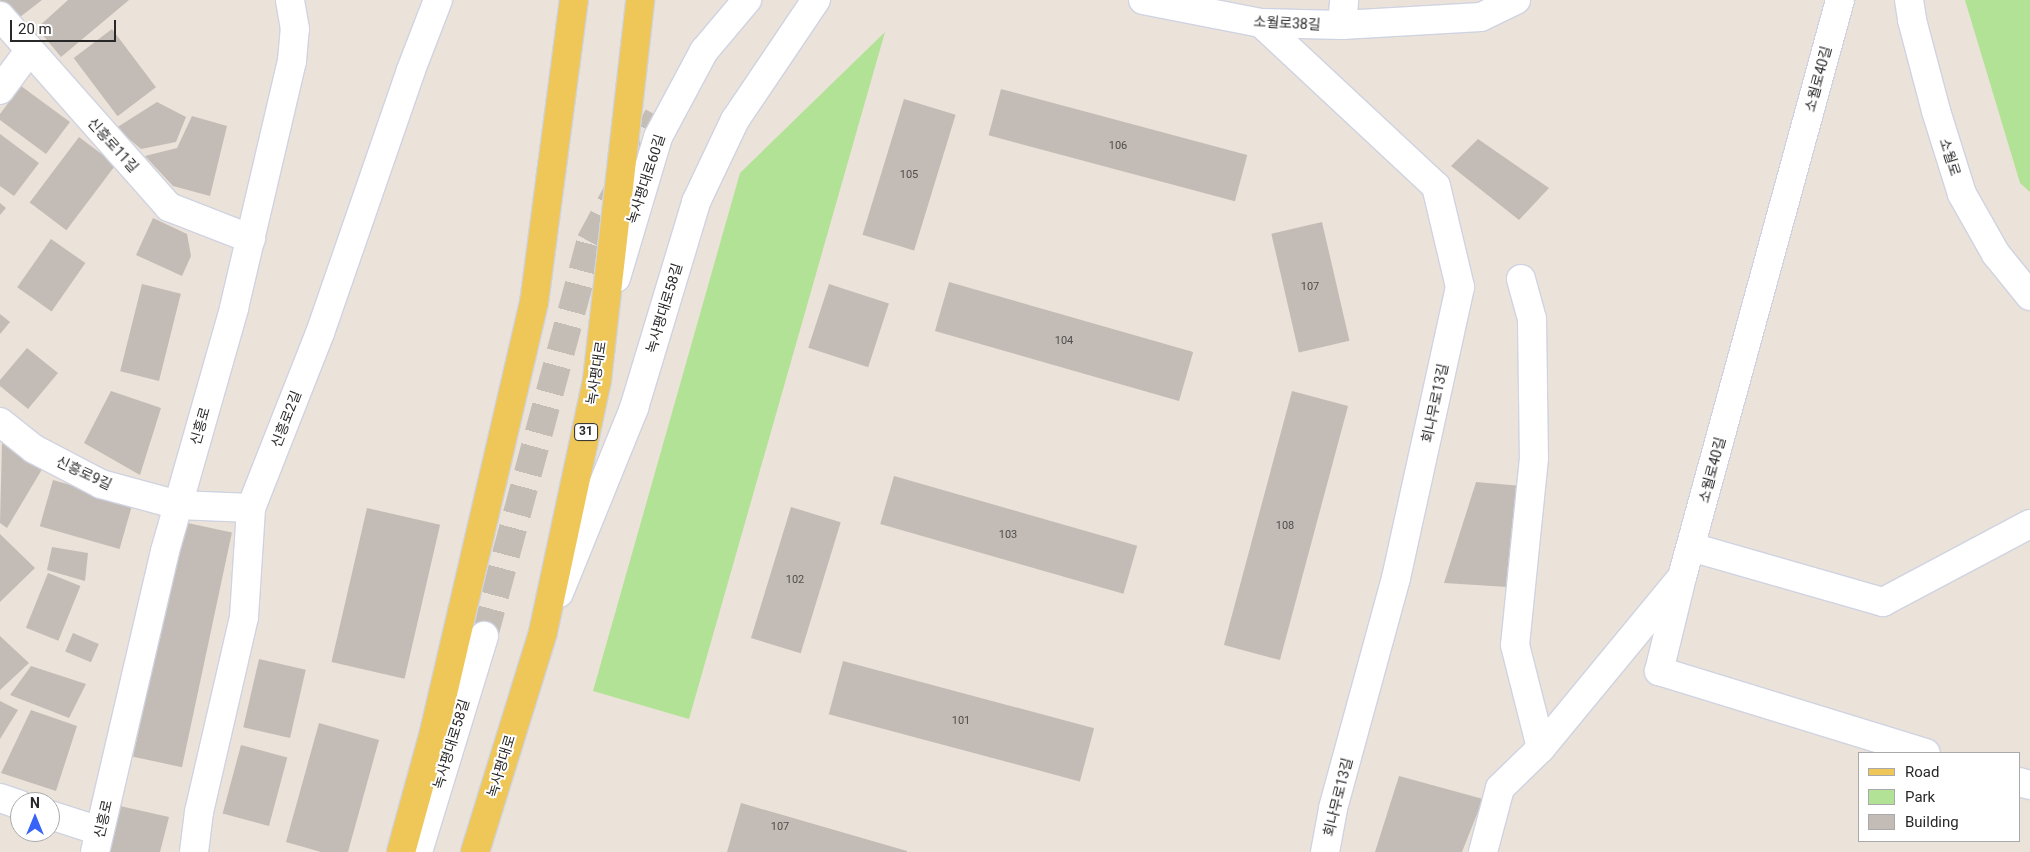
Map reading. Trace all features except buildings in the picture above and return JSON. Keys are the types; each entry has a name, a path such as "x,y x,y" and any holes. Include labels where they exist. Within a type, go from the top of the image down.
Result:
{"main road":[{"path":"402,852 434,732 534,303 574,0"},
{"name":"녹사평대로","path":"475,852 543,632 597,380 640,0"}],"street":[{"name":"신흥로","path":"98,841 178,505 251,239 292,61 295,29 290,0"},
{"name":"신흥로2길","path":"194,852 199,812 244,617 252,508 320,333 411,70 438,0"},
{"name":"녹사평대로60길","path":"604,320 658,137 704,51 747,0"},
{"name":"소월로38길","path":"1143,0 1261,24 1343,13 1481,17 1516,0"},
{"name":"소월로40길","path":"1840,0 1682,577 1659,671 1923,752"},
{"name":"소월로","path":"1909,0 1912,20 1936,111 1962,194 1996,254 2030,296"},
{"name":"녹사평대로58길","path":"543,632 634,408 696,202 735,120 818,1"},
{"name":"신흥로11길","path":"0,16 169,207 251,239"},
{"name":"회나무로13길","path":"1261,24 1436,186 1460,287 1396,578 1334,810 1325,852"},
{"path":"0,70 30,51"},
{"path":"0,90 30,51"},
{"path":"1521,279 1532,319 1534,458 1516,645 1541,748"},
{"name":"신흥로9길","path":"0,422 34,449 101,484 178,505 252,508"},
{"path":"1691,547 1883,602 2030,524"},
{"path":"1484,852 1500,788 1541,748 1682,577"},
{"name":"녹사평대로58길","path":"418,852 484,636"},
{"path":"60,820 98,841"}],"green space":[{"path":"1965,0 2030,0 2030,192 2020,183"},
{"path":"885,32 689,719 593,691 740,173"}],"tunnel":[{"path":"484,636 590,242 658,116"}]}
